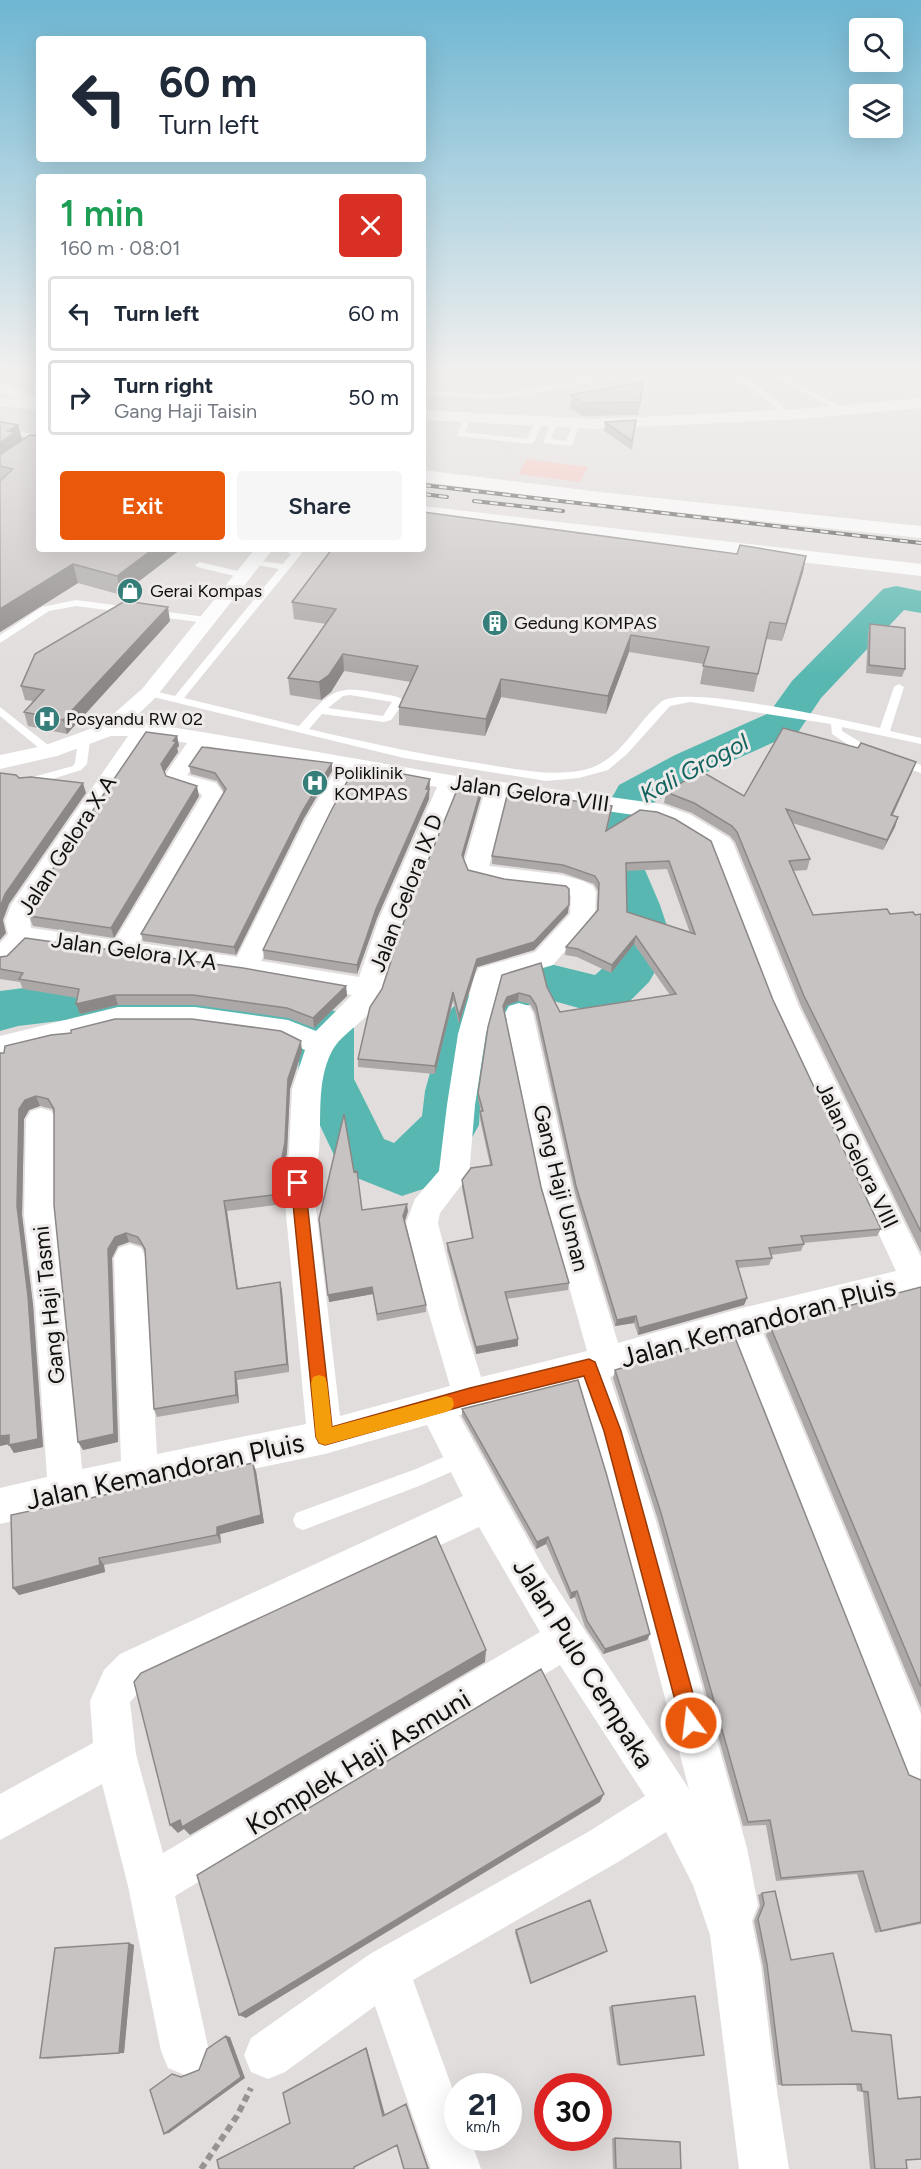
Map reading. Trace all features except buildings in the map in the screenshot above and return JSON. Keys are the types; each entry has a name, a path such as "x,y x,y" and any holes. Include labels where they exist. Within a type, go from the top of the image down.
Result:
{"main road":[{"path":"426,476 600,498 921,532"},
{"path":"426,512 921,570"}],"street":[{"path":"0,762 49,751 109,730 149,693 254,562"},
{"name":"Jalan Gelora VIII","path":"109,730 144,729 450,782 627,806 673,815 721,843 786,1007 919,1280"},
{"name":"Jalan Gelora X A","path":"0,958 22,936 17,928 17,918 23,905 144,729"},
{"path":"123,949 214,795 208,788 178,780 176,775 202,738"},
{"path":"245,967 318,819 350,764"},
{"name":"Jalan Gelora IX D","path":"245,967 358,987 369,986 392,919 450,782"},
{"name":"Jalan Pulo Cempaka","path":"497,788 476,864 479,871 513,878 568,884 584,892 585,901 582,916 544,959 488,975 472,1034 461,1105 454,1175 426,1208 422,1223 444,1311 453,1402 462,1458 566,1639 673,1803 701,1852 729,1921 741,1982 745,2031 764,2169"},
{"name":"Jalan Gelora IX A","path":"22,936 245,967"},
{"path":"325,1437 298,1183 304,1152 306,1089 327,1037 366,998 369,986"},
{"name":"Gang Haji Usman","path":"519,1012 558,1194 598,1364"},
{"path":"0,1046 118,1017 195,1017 288,1030 304,1036 327,1037"},
{"name":"Gang Haji Tasmi","path":"41,1119 40,1215 51,1305 66,1490"},
{"path":"130,1258 140,1475"},
{"name":"Jalan Kemandoran Pluis","path":"0,1506 66,1490 325,1437 742,1323 919,1280"},
{"path":"742,1323 849,1583 920,1764"},
{"name":"Jalan Pulo Cempaka","path":"598,1364 612,1431 727,1860 736,1906 729,1921"},
{"path":"185,2051 150,1886 115,1754 110,1701 118,1684 134,1668 441,1524 487,1505"},
{"name":"Komplek Haji Asmuni","path":"150,1886 566,1639"},
{"path":"0,1818 115,1754"},
{"path":"268,2055 386,1970 603,1847 673,1803"},
{"path":"386,1970 456,2169"}],"lane":[{"path":"178,699 296,552"},
{"path":"200,565 254,562 286,567"},
{"path":"0,640 46,609 76,603 206,621"},
{"path":"884,733 899,687"},
{"path":"301,731 332,698 343,692 398,702 384,719 321,710"},
{"path":"149,693 404,755 546,777 579,774 604,768 629,746 666,703 690,699 808,716 921,741"},
{"path":"0,710 49,751"},
{"path":"837,722 836,732 849,743 875,755 921,769"},
{"path":"26,783 77,768 81,764 84,740"},
{"path":"303,1520 420,1477 462,1458"}],"path":[{"path":"201,2169 237,2116 268,2055"}],"shaded area":[{"path":"519,472 585,472 580,482 518,474"}],"waterway":[{"name":"Kali Grogol","path":"0,1012 8,1008 151,991 285,1017 327,1028 326,1079 363,1155 402,1172 450,1125 453,1091 471,1022 508,991 550,982 604,996 625,977 636,962 643,944 644,929 610,842 635,795 690,764 784,722 806,690 896,597 921,602"}],"railway":[{"path":"426,485 921,543"},
{"path":"426,494 447,497"},
{"path":"474,501 563,511"}],"slow traffic":[{"path":"319,1383 325,1437 446,1404"}],"place":[{"name":"Gerai Kompas","path":"130,591"},
{"name":"Gedung KOMPAS","path":"495,623"},
{"name":"Posyandu RW 02","path":"47,719"},
{"name":"Poliklinik KOMPAS","path":"315,783"}],"route":[{"path":"298,1183 325,1437 470,1396 589,1367 612,1431 691,1723"}]}
